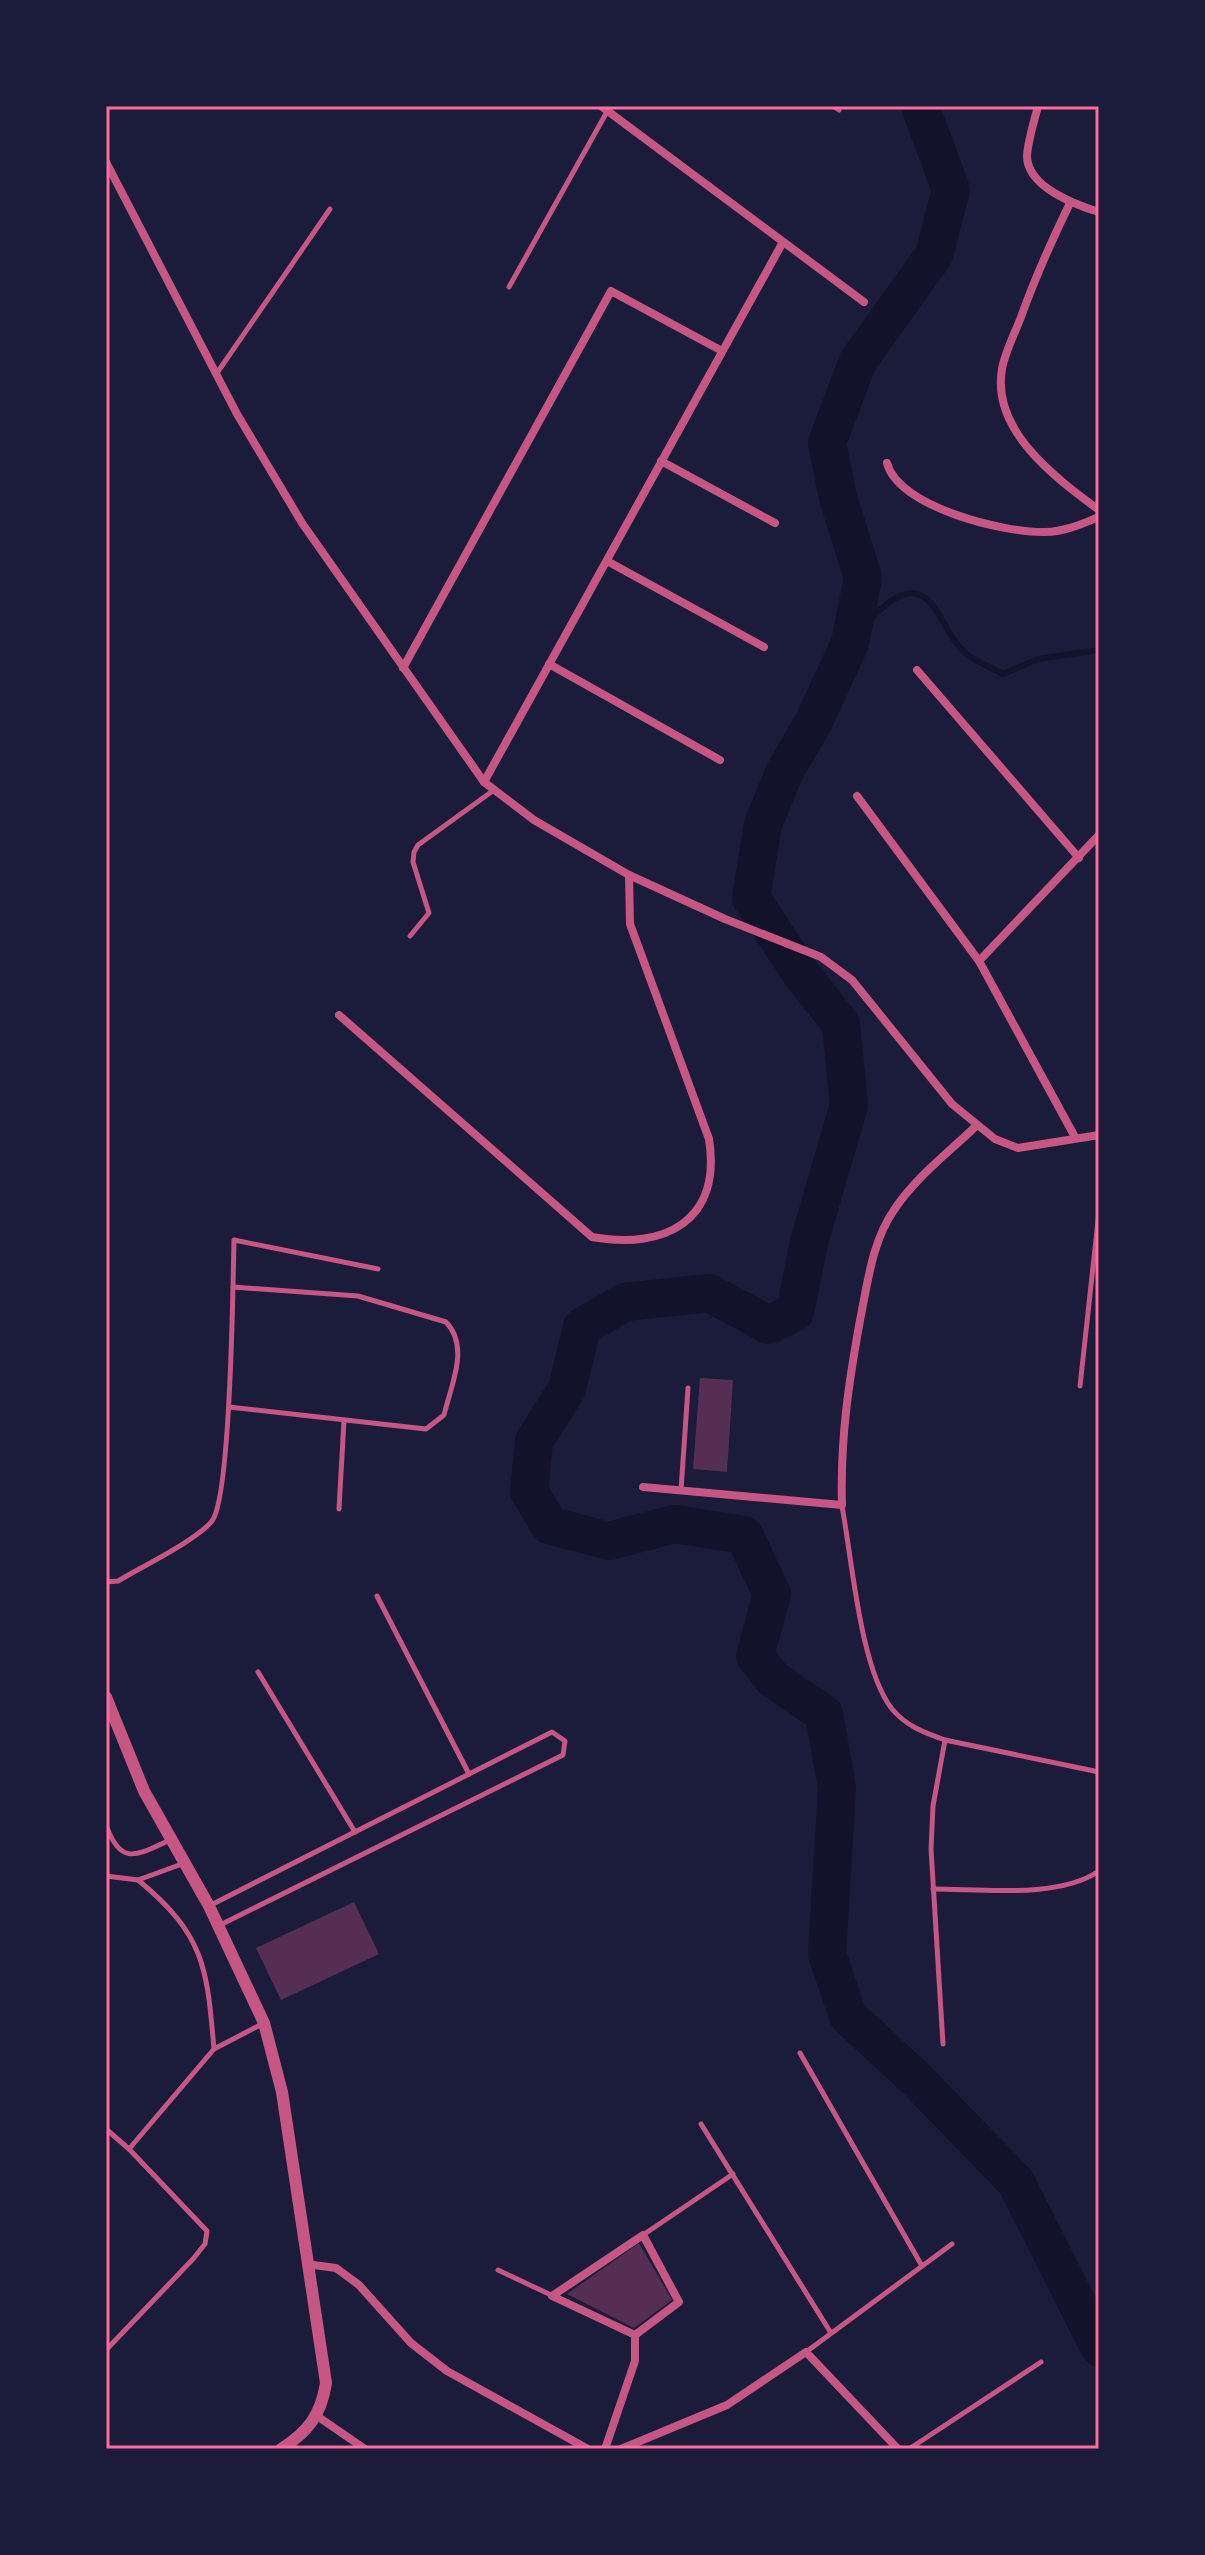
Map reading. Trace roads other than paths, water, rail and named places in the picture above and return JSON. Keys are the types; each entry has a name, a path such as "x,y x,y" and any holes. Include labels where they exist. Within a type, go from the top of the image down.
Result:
{"street":[{"path":"1038,106 1028,164 1043,182 1070,203 1099,212"},
{"path":"606,107 864,302"},
{"path":"106,162 216,374 302,523 484,782 534,820 629,875 725,919 821,957 852,980 943,1094 975,1127 1018,1148 1099,1135"},
{"path":"1070,203 1045,254 1001,370 1004,400 1013,426 1039,462 1099,510"},
{"path":"484,782 783,242"},
{"path":"403,668 611,291 722,351"},
{"path":"661,461 775,523"},
{"path":"887,463 890,474 904,489 973,521 1047,533 1099,517"},
{"path":"607,561 764,647"},
{"path":"549,664 720,760"},
{"path":"917,670 1079,858"},
{"path":"857,796 979,961 1075,1137"},
{"path":"979,961 1099,835"},
{"path":"339,1015 592,1237 624,1243 651,1240 674,1232 705,1198 713,1168 709,1139 630,924 629,875"},
{"path":"643,1487 842,1505 840,1450 844,1405 869,1274 881,1234 893,1210 916,1183 975,1127"},
{"path":"106,1697 144,1791 209,1906 264,2023 282,2092 326,2383 317,2416 302,2435 281,2449"},
{"path":"552,2296 643,2235 679,2302 635,2335"},
{"path":"306,2264 336,2268 359,2285 411,2343 447,2371 588,2449"},
{"path":"552,2296 635,2335"},
{"path":"605,2449 635,2361 635,2335"},
{"path":"621,2449 727,2405 806,2352 898,2449"},
{"path":"317,2416 365,2449"}],"lane":[{"path":"509,287 606,107"},
{"path":"216,374 330,209"},
{"path":"410,936 429,913 413,862 418,845 494,790"},
{"path":"1080,1386 1099,1212"},
{"path":"106,1582 118,1581 213,1520 217,1512 229,1407 234,1240 378,1269"},
{"path":"229,1407 426,1429 444,1415 460,1345 456,1332 446,1322 358,1296 233,1287"},
{"path":"681,1490 688,1388"},
{"path":"339,1509 344,1420"},
{"path":"842,1505 873,1674 894,1711 920,1732 945,1740 1099,1772"},
{"path":"377,1596 469,1774"},
{"path":"258,1672 355,1832"},
{"path":"209,1906 552,1732 565,1741 563,1755 219,1926"},
{"path":"943,2044 933,1889 933,1806 945,1740"},
{"path":"106,1825 113,1845 125,1854 133,1855 171,1839"},
{"path":"106,1876 138,1880 184,1863"},
{"path":"933,1889 1057,1888 1082,1882 1099,1871"},
{"path":"138,1880 168,1904 189,1933 208,1979 214,2049"},
{"path":"129,2149 214,2049 264,2023"},
{"path":"800,2053 922,2266"},
{"path":"701,2124 831,2333"},
{"path":"106,2129 207,2231 205,2244 193,2259 106,2350"},
{"path":"643,2235 733,2174"},
{"path":"806,2352 952,2244"},
{"path":"498,2270 552,2296"},
{"path":"909,2449 1041,2362"}],"waterway":[{"path":"920,106 951,190 934,255 858,361 827,443 838,497 863,578 850,643 814,721 784,773 763,824 751,898 802,975 841,1024 849,1105 809,1242 795,1312 769,1325 709,1293 625,1302 582,1327 567,1389 534,1441 529,1491 549,1525 609,1541 674,1524 744,1535 772,1594 755,1656 773,1679 824,1714 837,1788 827,1954 848,2016 916,2079 1016,2182 1099,2347"},
{"path":"850,643 890,601 914,593 925,598 936,610 969,656 1003,674 1038,659 1099,650"}]}
